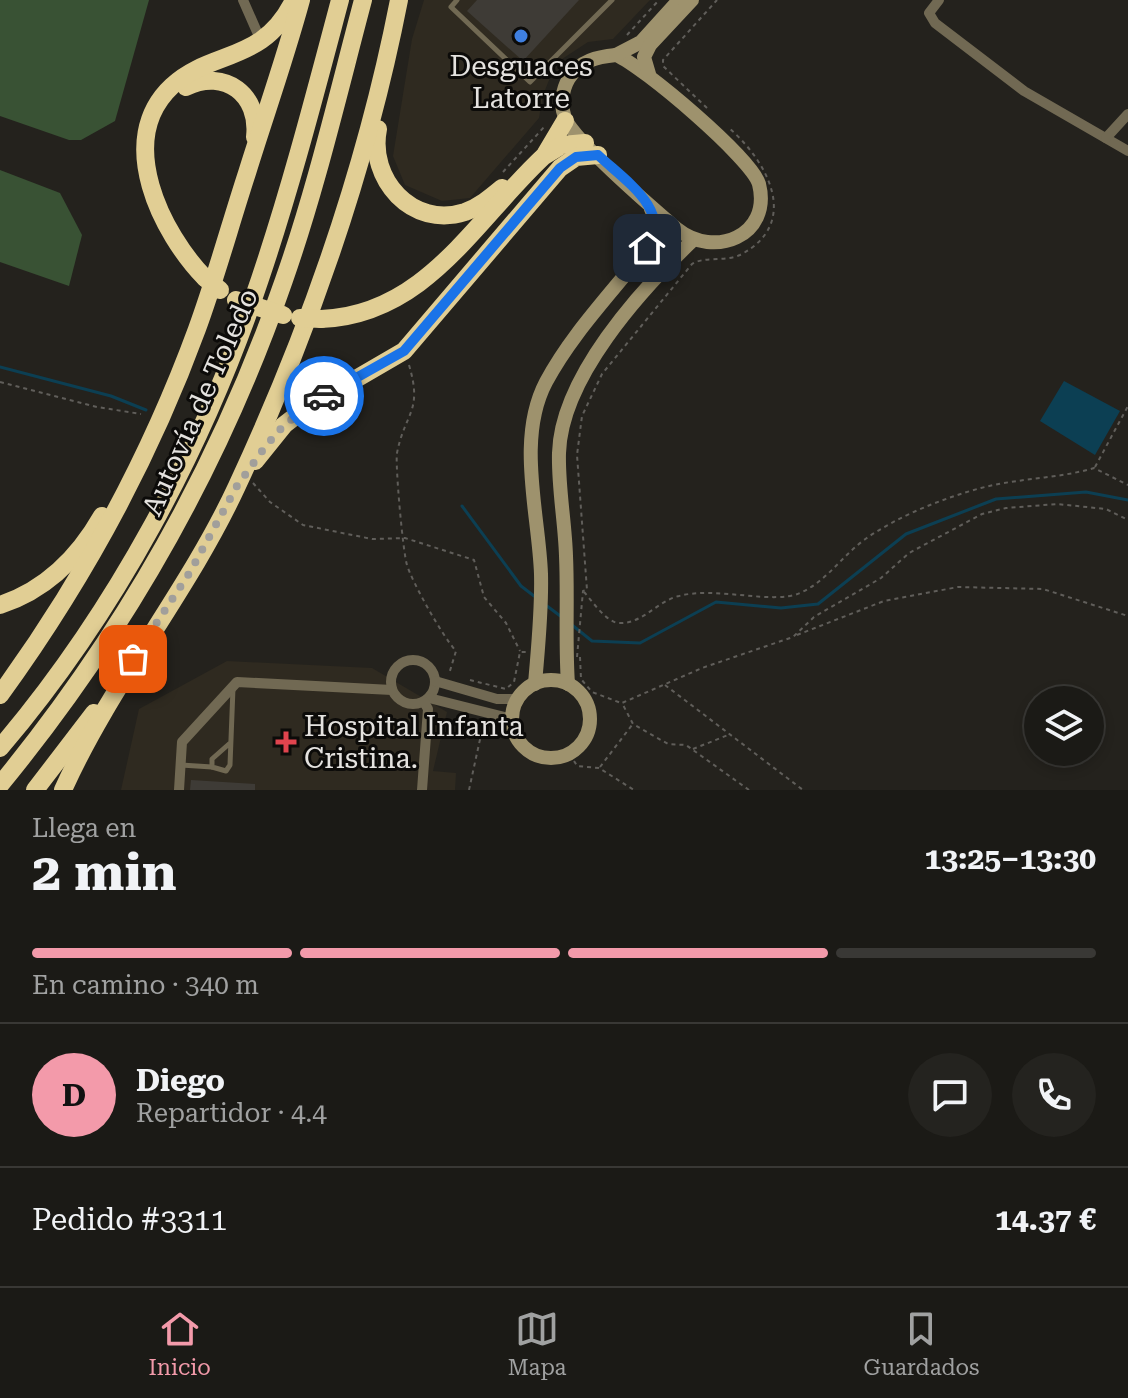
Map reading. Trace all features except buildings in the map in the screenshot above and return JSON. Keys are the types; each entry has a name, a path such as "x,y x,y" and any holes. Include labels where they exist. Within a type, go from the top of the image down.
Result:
{"highway":[{"path":"294,0 278,25 261,41 179,81 171,87 158,108 147,151 151,189 170,237 220,289 292,316 321,319 370,311 406,294 456,251 542,158 565,121"},
{"path":"0,695 66,600 98,546 172,392 197,329 249,165 266,124 301,0"},
{"name":"Autovía de Toledo","path":"0,748 49,684 140,546 213,399 268,255 340,0"},
{"name":"Autovía de Toledo","path":"0,785 112,633 210,461 252,367 285,279 363,0"},
{"path":"399,0 381,94 376,140 378,161 385,182 398,198 419,211 439,215 463,213 485,202 562,145 592,149"},
{"path":"158,108 198,82 215,80 235,85 247,96 255,116 256,133 249,165"},
{"path":"244,483 301,341 339,235 381,94"},
{"path":"63,790 150,636 244,483 284,425 331,391 404,351 560,168 592,149"},
{"path":"0,605 28,595 70,561 94,530 172,392"},
{"path":"35,790 150,636"}],"main road":[{"path":"616,55 649,74 751,169 758,183 757,214 737,238 707,245 692,241 649,205 565,121 562,94 575,70 598,57 616,55 641,42 679,0"},
{"path":"649,74 644,57 650,45 692,0"},
{"path":"535,684 541,601 539,536 531,479 533,426 544,385 586,319 655,237 657,223 649,205"},
{"path":"568,684 574,656 559,453 563,425 582,374 609,335 692,241"},
{"path":"555,680 568,684 578,691 590,713 586,737 570,754 554,758 533,754 517,739 512,719 517,699 535,684 555,680"}],"street":[{"path":"243,0 261,41"},
{"path":"936,3 929,13 935,23 1004,76 1128,151"},
{"path":"1106,138 1128,114"},
{"path":"512,719 487,710 402,701 392,690 392,676 405,662 425,664 435,681 446,687 497,699 517,699"},
{"path":"416,790 423,701 435,681"},
{"path":"179,790 182,742 237,682 392,690"},
{"path":"422,790 428,709 423,701"}],"lane":[{"path":"457,0 451,7 530,82 612,0"},
{"path":"181,765 226,771 230,765 233,687"},
{"path":"212,767 216,753 229,744"}],"path":[{"path":"616,55 619,43 659,0"},
{"path":"711,112 663,66 663,60 717,0"},
{"path":"721,121 763,163 771,179 774,210 757,240 739,256 692,264 594,388 582,416 577,455 587,590 583,591 573,624 581,640 574,656 581,679 592,692 622,703 633,724 668,744 686,745 749,790"},
{"path":"404,351 417,390 415,406 397,455 407,565 443,637 456,651 446,687"},
{"path":"0,382 97,407 141,414"},
{"path":"1094,468 1128,406"},
{"path":"583,591 612,622 620,623 646,615 679,596 716,591 788,597 820,583 867,538 919,511 981,487 1069,475 1094,468 1128,485"},
{"path":"244,483 303,525 372,539 405,538 474,560 484,597 506,623 520,652 514,682 506,689 463,678"},
{"path":"793,637 814,617 881,578 909,553 982,514 1006,508 1057,504 1106,509 1128,520"},
{"path":"622,703 664,684 884,601 958,587 1043,589 1128,616"},
{"path":"520,652 537,653"},
{"path":"664,684 803,790"},
{"path":"469,790 478,738 487,710"},
{"path":"599,768 633,724"},
{"path":"692,749 730,734"},
{"path":"570,754 577,766 599,768 634,790"}],"shaded area":[{"path":"424,0 650,0 613,39 588,42 556,63 543,95 539,118 470,198 442,201 405,185 393,156 412,39"},
{"name":"Hospital Infanta Cristina.","path":"227,661 372,668 447,712 433,771 456,773 455,790 121,790 139,709"}],"green space":[{"path":"0,0 149,0 115,121 81,140 69,140 0,116"},
{"path":"0,170 60,193 82,235 69,286 0,262"}],"water":[{"path":"1064,381 1120,411 1095,455 1040,421"}],"waterway":[{"path":"0,367 111,396 146,410"},
{"path":"572,625 592,641 640,643 716,602 781,608 818,604 906,534 996,499 1086,492 1128,500"},
{"path":"462,506 521,586 534,596"},
{"path":"547,606 563,618"}],"way so far":[{"path":"133,659 190,572 237,486 265,447 284,425 324,396"}],"place":[{"name":"Desguaces Latorre","path":"521,36"},
{"name":"Hospital Infanta Cristina.","path":"286,742"}],"route":[{"path":"324,396 404,351 560,168 576,157 598,155 649,205 657,223 655,237 647,248"}]}
